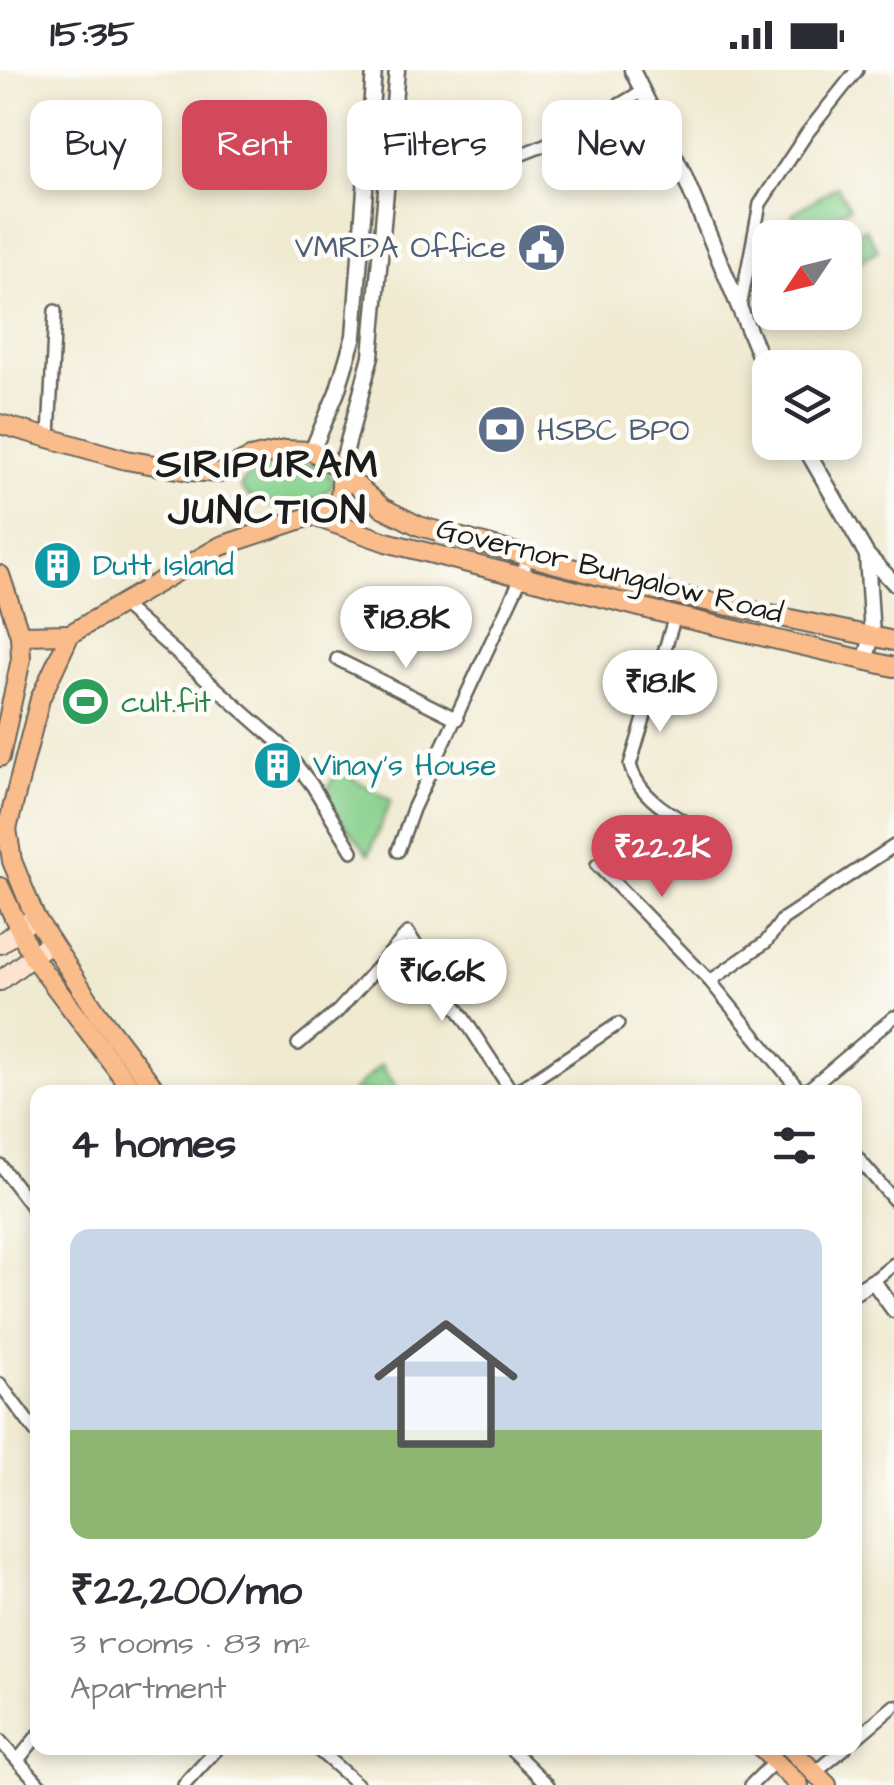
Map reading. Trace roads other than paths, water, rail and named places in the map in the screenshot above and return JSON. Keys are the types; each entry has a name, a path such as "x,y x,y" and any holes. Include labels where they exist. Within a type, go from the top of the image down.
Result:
{"main road":[{"path":"4,427 126,460 189,472 220,473 268,452 312,451 342,470 400,519 640,586 894,641"},
{"path":"20,636 70,634 221,546 316,517 335,505 342,488 342,470"},
{"name":"Governor Bungalow Road","path":"316,517 386,542 894,667"},
{"path":"0,574 20,636 20,677 0,757"},
{"path":"70,634 40,700 7,829 12,861 35,916 51,942 98,1014 152,1085"},
{"path":"0,887 32,956 129,1085"},
{"path":"0,944 35,916"},
{"path":"0,981 51,942"},
{"path":"769,1755 799,1785"},
{"path":"797,1755 822,1779"}],"street":[{"path":"312,451 337,392 354,336 374,70"},
{"path":"394,100 397,70"},
{"path":"632,70 683,174 757,350"},
{"path":"740,310 760,204 807,133 857,70"},
{"path":"522,153 643,91"},
{"path":"342,470 370,356 386,190"},
{"path":"49,438 54,311"},
{"path":"812,460 867,555 894,583"},
{"path":"398,851 528,555"},
{"path":"865,662 872,636 867,555"},
{"path":"122,605 280,744 312,785 352,851"},
{"path":"676,616 630,765 634,779 657,804 708,836"},
{"path":"336,660 457,719"},
{"path":"710,981 766,942 783,919 894,846"},
{"path":"597,865 710,981 797,1085"},
{"path":"298,1044 338,1011 408,933 508,1085"},
{"path":"811,1085 894,1017"},
{"path":"524,1085 618,1024"},
{"path":"862,1163 894,1200"},
{"path":"0,1165 30,1204"},
{"path":"862,1288 894,1264"},
{"path":"873,1281 894,1310"},
{"path":"0,1384 30,1424"},
{"path":"862,1733 894,1706"},
{"path":"0,1741 40,1785"},
{"path":"18,1760 30,1745"},
{"path":"184,1785 212,1755"},
{"path":"324,1755 358,1785"},
{"path":"517,1755 548,1785"},
{"path":"822,1779 841,1755"},
{"path":"751,1785 775,1761"}],"place":[{"name":"VMRDA Office","path":"541,247"},
{"name":"HSBC BPO","path":"502,430"},
{"name":"Dutt Island","path":"58,565"},
{"name":"cult.fit","path":"86,702"},
{"name":"Vinay's House","path":"278,765"}],"district":[{"name":"SIRIPURAM JUNCTION","path":"268,486"}]}
